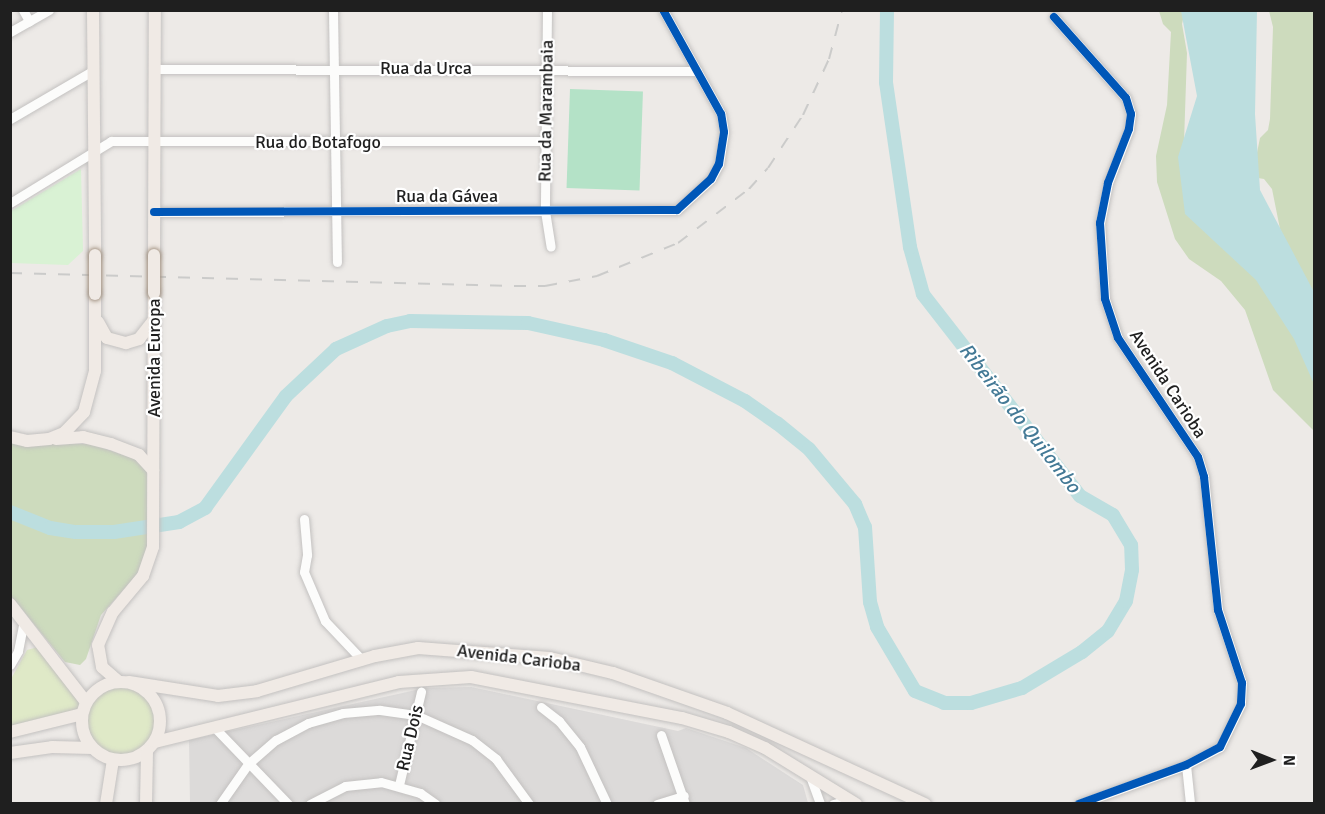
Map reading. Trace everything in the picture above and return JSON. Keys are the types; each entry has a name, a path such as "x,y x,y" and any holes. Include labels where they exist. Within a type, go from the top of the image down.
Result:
{"main road":[{"path":"49,439 72,427 84,412 95,371 93,10"},
{"name":"Avenida Europa","path":"124,682 102,667 98,645 113,612 148,567 154,536 155,10"},
{"path":"96,309 102,333 120,343 139,339 154,316"},
{"path":"10,437 27,441 49,439 102,441 139,455 153,470"},
{"path":"10,604 40,640 84,708 84,732 92,748"},
{"name":"Avenida Carioba","path":"124,682 218,696 237,695 362,660 418,648 500,652 580,664 728,713 926,804"},
{"name":"Avenida Carioba","path":"151,747 214,727 399,682 471,677 713,727 765,748 853,802"},
{"path":"10,732 84,708 99,688 124,682 146,690 158,705 160,724 151,747 146,804"},
{"path":"10,753 52,747 92,748 113,760 125,760 151,747"},
{"path":"106,804 113,760"}],"street":[{"path":"23,10 29,21"},
{"path":"10,32 49,10"},
{"path":"333,10 337,262"},
{"name":"Rua da Marambaia","path":"547,10 545,212 551,247"},
{"path":"663,10 697,71"},
{"name":"Avenida Carioba","path":"1054,17 1126,98 1131,114 1129,129 1108,183 1100,223 1105,299 1118,338 1198,457 1204,477 1218,610 1242,683 1241,704 1228,737 1220,747 1186,765 1079,804"},
{"name":"Rua da Urca","path":"154,69 697,71"},
{"path":"10,119 94,70"},
{"name":"Rua da Gávea","path":"154,212 678,210 711,179 719,164 724,132 721,114 697,71"},
{"name":"Rua do Botafogo","path":"10,203 94,148 111,141 335,143 544,141"},
{"path":"304,519 304,572 325,621 362,660"},
{"path":"10,665 18,651 24,621"},
{"path":"18,651 40,640"},
{"name":"Rua Dois","path":"399,785 421,692"},
{"path":"541,707 559,721 580,747 607,804"},
{"path":"220,804 248,764 276,740 326,718 380,710 416,715 472,740 496,759 530,804"},
{"path":"214,727 288,804"},
{"path":"657,804 685,800 661,735"},
{"path":"1186,765 1190,804"},
{"path":"810,776 820,804"},
{"path":"310,804 345,786 381,782 399,785 436,804"},
{"path":"833,804 853,802"}],"shaded area":[{"path":"471,687 678,731 686,728 746,748 803,785 808,803 190,803 189,740 425,688"}],"green space":[{"path":"1159,11 1185,11 1182,24 1187,53 1183,172 1270,282 1314,371 1314,431 1273,390 1245,310 1221,281 1189,259 1175,239 1157,182 1156,156 1167,105 1171,32 1163,24"},
{"path":"1269,11 1314,11 1314,295 1280,229 1272,189 1264,179 1252,177 1260,138 1268,130 1270,119 1273,27"},
{"path":"570,89 643,92 640,190 567,188"},
{"path":"81,169 83,251 68,265 11,263 11,211"},
{"path":"10,442 91,444 141,461 147,471 147,555 142,569 101,615 86,659 80,665 65,662 11,596"},
{"path":"38,647 80,704 76,711 11,729 11,679 27,650"},
{"path":"121,685 141,691 151,701 157,721 151,741 141,751 121,757 101,751 91,741 85,721 91,701 101,691"}],"water":[{"path":"1181,11 1257,11 1255,114 1260,190 1314,292 1314,384 1294,339 1256,280 1185,214 1178,157 1197,96"}],"waterway":[{"name":"Ribeirão do Quilombo","path":"10,512 50,528 76,532 114,532 179,522 205,508 286,396 336,349 387,326 410,321 528,323 604,340 672,363 745,401 777,423 809,449 855,504 865,527 870,602 877,627 915,691 944,703 971,703 1022,688 1082,652 1108,631 1126,601 1132,570 1131,545 1113,515 1080,496 923,294 910,247 886,82 887,10"}],"railway":[{"path":"10,273 514,286 545,286 597,276 678,243 749,189 768,168 803,115 829,59 842,10"}],"cycle path":[{"path":"154,212 677,210 711,179 719,164 724,132 721,114 663,10"},
{"path":"1054,17 1126,98 1131,114 1129,129 1108,183 1100,223 1105,299 1118,338 1198,457 1204,477 1218,610 1242,683 1241,704 1220,747 1186,765 1079,804"}]}
